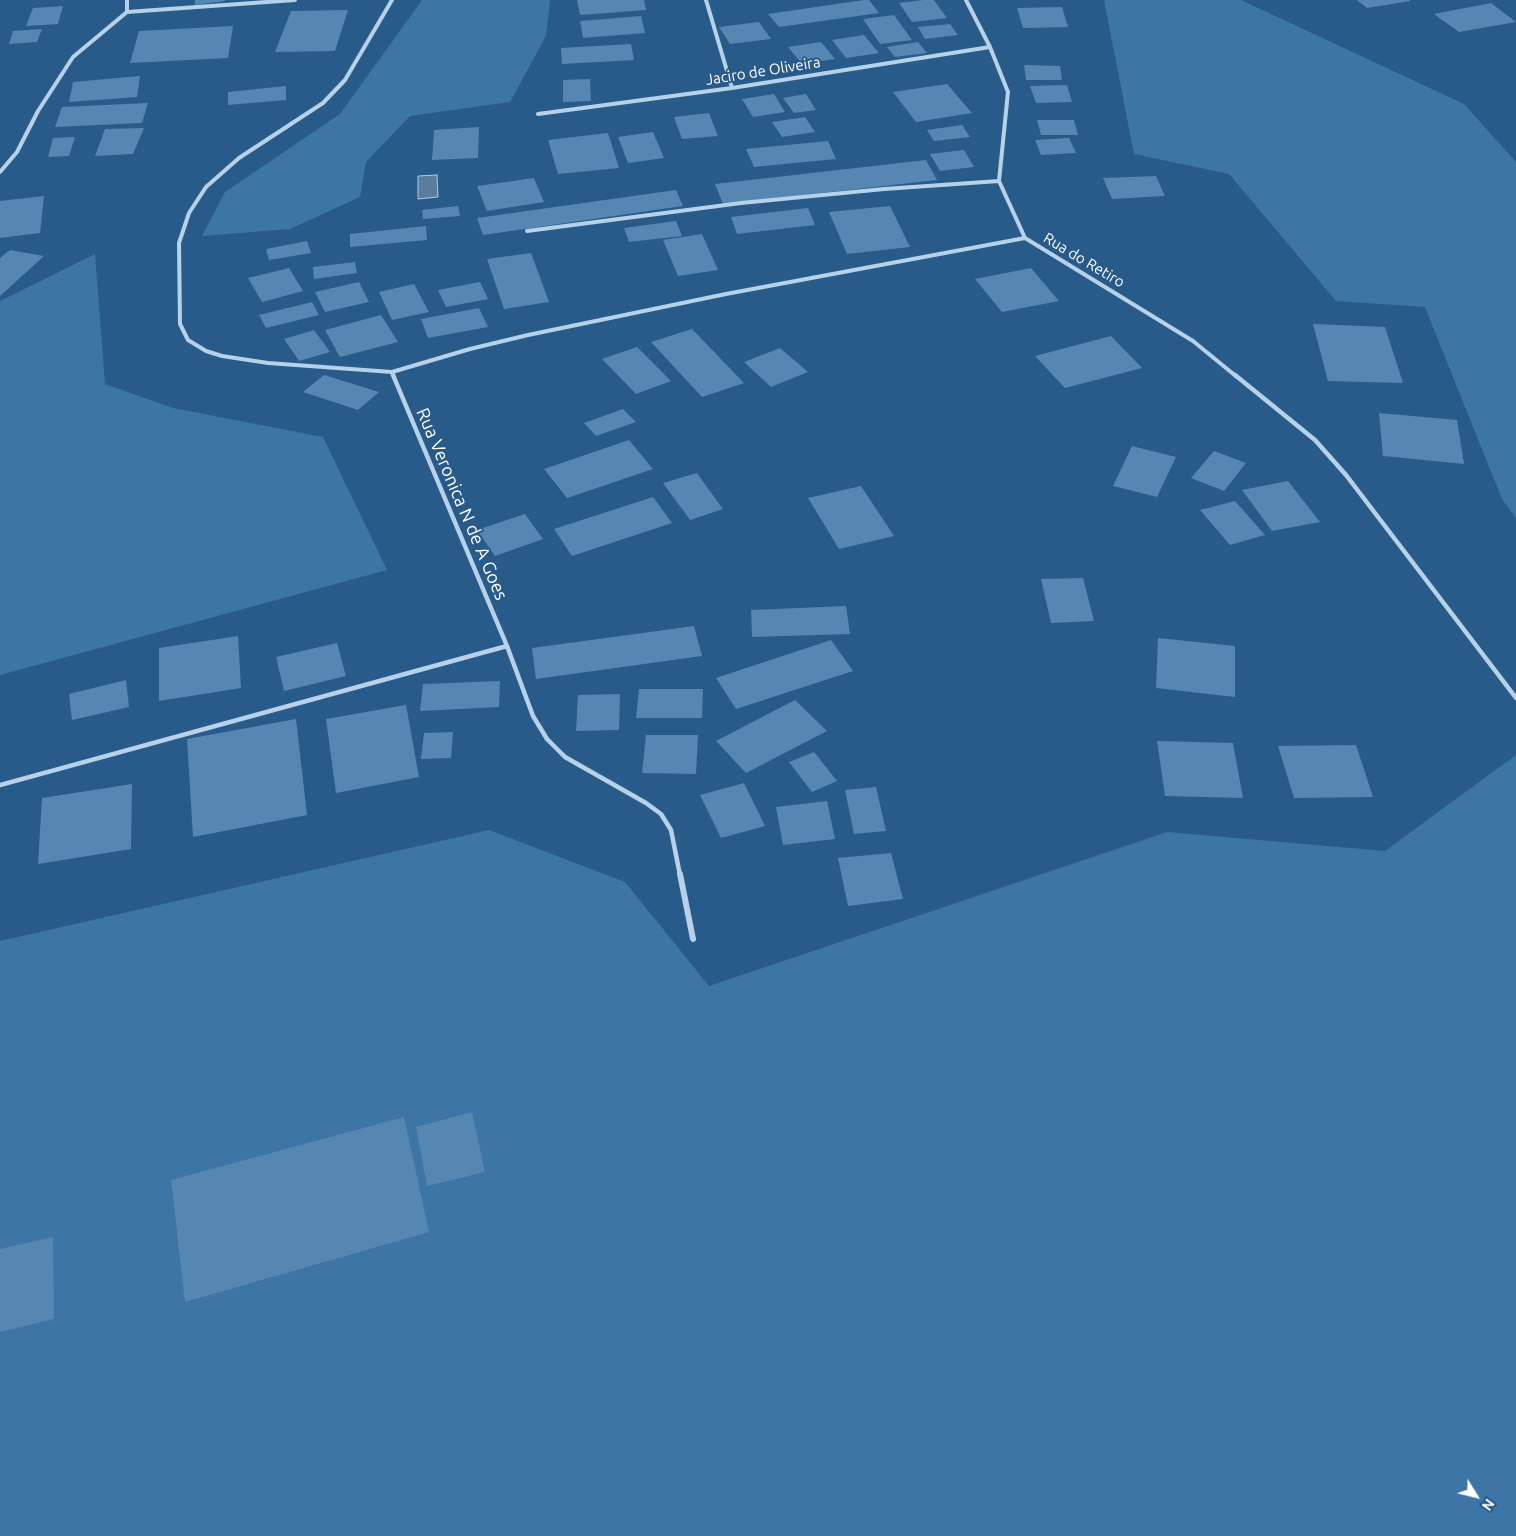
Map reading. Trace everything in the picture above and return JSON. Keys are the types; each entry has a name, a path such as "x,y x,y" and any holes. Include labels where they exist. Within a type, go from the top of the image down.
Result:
{"street":[{"path":"127,0 127,12"},
{"path":"0,172 17,152 38,111 73,57 127,12 295,0"},
{"path":"392,0 345,80 323,103 239,158 206,187 189,213 179,243 180,324 188,340 206,351 268,363 392,372 470,349 538,333 726,294 1025,238"},
{"path":"706,0 732,88"},
{"path":"526,231 751,202 884,189 999,181 1008,92 990,46 966,0"},
{"name":"Jaciro de Oliveira","path":"538,114 732,88 990,46"},
{"name":"Rua do Retiro","path":"999,181 1025,238 1193,341 1315,440 1346,475 1516,698"},
{"name":"Rua Veronica N de A Goes","path":"392,372 507,646 533,716 547,739 565,757 646,803 661,814 671,830 693,939"},
{"path":"0,785 507,646"}],"shaded area":[{"path":"422,0 550,0 546,36 510,102 410,116 366,162 360,197 290,229 202,236 225,192 340,114"},
{"path":"1104,0 1241,0 1464,104 1516,162 1516,518 1502,499 1425,307 1336,301 1229,174 1134,154"},
{"path":"437,175 438,197 418,199 418,176"},
{"path":"95,254 105,384 173,408 323,437 387,570 0,675 0,301"},
{"path":"1516,755 1516,1536 0,1536 0,941 489,830 625,882 709,986 1167,832 1385,851"}],"building":[{"path":"195,0 225,0 225,1 195,5"},
{"path":"577,0 644,0 646,10 580,15"},
{"path":"869,0 879,13 779,27 768,14"},
{"path":"934,0 947,18 912,22 899,3"},
{"path":"1357,0 1410,0 1410,1 1367,8"},
{"path":"1491,3 1516,22 1459,32 1434,14"},
{"path":"63,6 58,24 26,26 33,8"},
{"path":"1062,7 1068,27 1023,28 1017,8"},
{"path":"348,10 335,51 275,52 291,11"},
{"path":"894,15 912,40 880,44 863,19"},
{"path":"641,16 645,33 583,38 580,21"},
{"path":"759,22 771,39 730,44 719,27"},
{"path":"950,24 958,35 925,39 918,27"},
{"path":"233,26 228,58 130,63 139,31"},
{"path":"42,29 37,42 9,44 13,31"},
{"path":"864,35 879,53 846,58 832,40"},
{"path":"821,42 835,59 802,64 788,47"},
{"path":"918,42 927,53 895,57 887,47"},
{"path":"631,44 634,60 562,64 561,48"},
{"path":"1024,65 1060,66 1062,80 1026,80"},
{"path":"140,76 137,97 69,102 73,82"},
{"path":"590,79 591,101 563,102 563,80"},
{"path":"947,84 972,113 916,122 893,92"},
{"path":"1067,85 1072,102 1036,103 1030,86"},
{"path":"286,86 286,100 228,105 228,92"},
{"path":"774,94 785,112 753,117 742,99"},
{"path":"806,94 816,110 794,113 783,98"},
{"path":"148,103 142,123 55,127 62,107"},
{"path":"709,113 718,136 682,139 674,117"},
{"path":"805,117 815,132 782,137 772,122"},
{"path":"1037,120 1074,120 1078,135 1041,135"},
{"path":"962,125 970,137 934,141 927,130"},
{"path":"479,127 478,158 432,160 434,130"},
{"path":"144,128 133,154 95,156 105,129"},
{"path":"653,132 664,158 628,163 618,137"},
{"path":"608,133 619,168 558,174 548,140"},
{"path":"75,137 69,156 48,157 53,138"},
{"path":"1069,138 1076,153 1041,155 1035,140"},
{"path":"828,141 836,159 754,167 746,149"},
{"path":"964,150 974,167 940,171 930,154"},
{"path":"926,160 937,180 723,204 715,184"},
{"path":"1156,176 1165,196 1112,199 1103,178"},
{"path":"534,178 544,202 487,211 477,186"},
{"path":"676,190 683,206 483,235 477,218"},
{"path":"44,196 40,233 0,238 0,201"},
{"path":"458,206 460,216 423,219 422,210"},
{"path":"890,206 910,247 847,254 829,212"},
{"path":"808,208 815,225 737,234 731,217"},
{"path":"676,221 682,236 629,242 624,228"},
{"path":"426,226 427,240 350,247 350,234"},
{"path":"702,234 718,270 678,276 663,240"},
{"path":"307,241 311,253 269,260 266,249"},
{"path":"10,250 44,256 0,296 0,258"},
{"path":"531,253 549,302 504,309 487,259"},
{"path":"355,262 357,273 314,279 313,267"},
{"path":"289,268 303,291 262,302 248,278"},
{"path":"1031,268 1059,301 1002,312 975,279"},
{"path":"359,282 369,302 325,312 315,292"},
{"path":"480,282 488,299 446,307 438,290"},
{"path":"414,284 429,312 392,320 379,292"},
{"path":"312,302 319,315 266,328 259,315"},
{"path":"479,308 488,327 428,338 421,319"},
{"path":"381,315 398,342 340,357 325,330"},
{"path":"1313,324 1385,327 1403,383 1328,381"},
{"path":"692,329 744,383 702,397 651,342"},
{"path":"314,330 330,352 299,361 284,339"},
{"path":"1111,336 1142,368 1065,388 1035,356"},
{"path":"637,347 671,381 636,394 602,359"},
{"path":"780,348 808,372 771,387 744,362"},
{"path":"324,375 379,392 358,410 303,392"},
{"path":"623,409 636,422 596,436 584,423"},
{"path":"1379,413 1457,420 1464,464 1383,456"},
{"path":"629,440 653,469 567,498 544,469"},
{"path":"1132,446 1176,457 1157,497 1113,486"},
{"path":"1214,451 1246,463 1224,491 1191,478"},
{"path":"697,473 723,509 690,520 663,483"},
{"path":"1288,481 1320,522 1272,531 1242,490"},
{"path":"861,486 894,536 839,549 808,498"},
{"path":"653,497 672,523 572,556 554,529"},
{"path":"1235,501 1265,535 1230,545 1200,510"},
{"path":"525,514 543,539 495,556 477,530"},
{"path":"1083,578 1094,621 1051,623 1041,579"},
{"path":"846,606 850,634 752,637 751,610"},
{"path":"694,626 702,656 536,679 532,648"},
{"path":"238,636 241,688 159,701 159,648"},
{"path":"1158,638 1235,646 1235,697 1156,688"},
{"path":"831,640 853,671 736,709 716,678"},
{"path":"337,643 346,676 284,691 276,657"},
{"path":"126,680 129,707 72,720 69,694"},
{"path":"500,681 499,707 420,711 423,684"},
{"path":"639,689 703,689 702,718 636,718"},
{"path":"620,694 619,730 576,731 578,695"},
{"path":"795,700 827,731 746,773 716,741"},
{"path":"406,705 419,777 336,793 326,719"},
{"path":"296,719 307,815 193,837 187,739"},
{"path":"453,732 451,758 421,759 424,733"},
{"path":"646,735 698,735 696,774 642,773"},
{"path":"1157,741 1233,743 1243,798 1165,796"},
{"path":"1356,745 1373,797 1294,798 1278,746"},
{"path":"814,752 837,781 812,792 789,762"},
{"path":"744,783 765,826 721,838 700,795"},
{"path":"132,784 131,849 38,864 42,798"},
{"path":"876,787 886,831 854,834 845,790"},
{"path":"827,801 835,839 783,845 776,807"},
{"path":"891,853 903,899 848,906 838,858"},
{"path":"472,1112 485,1172 427,1186 416,1127"},
{"path":"404,1117 429,1232 185,1302 171,1180"},
{"path":"53,1237 54,1319 0,1332 0,1249"}]}
